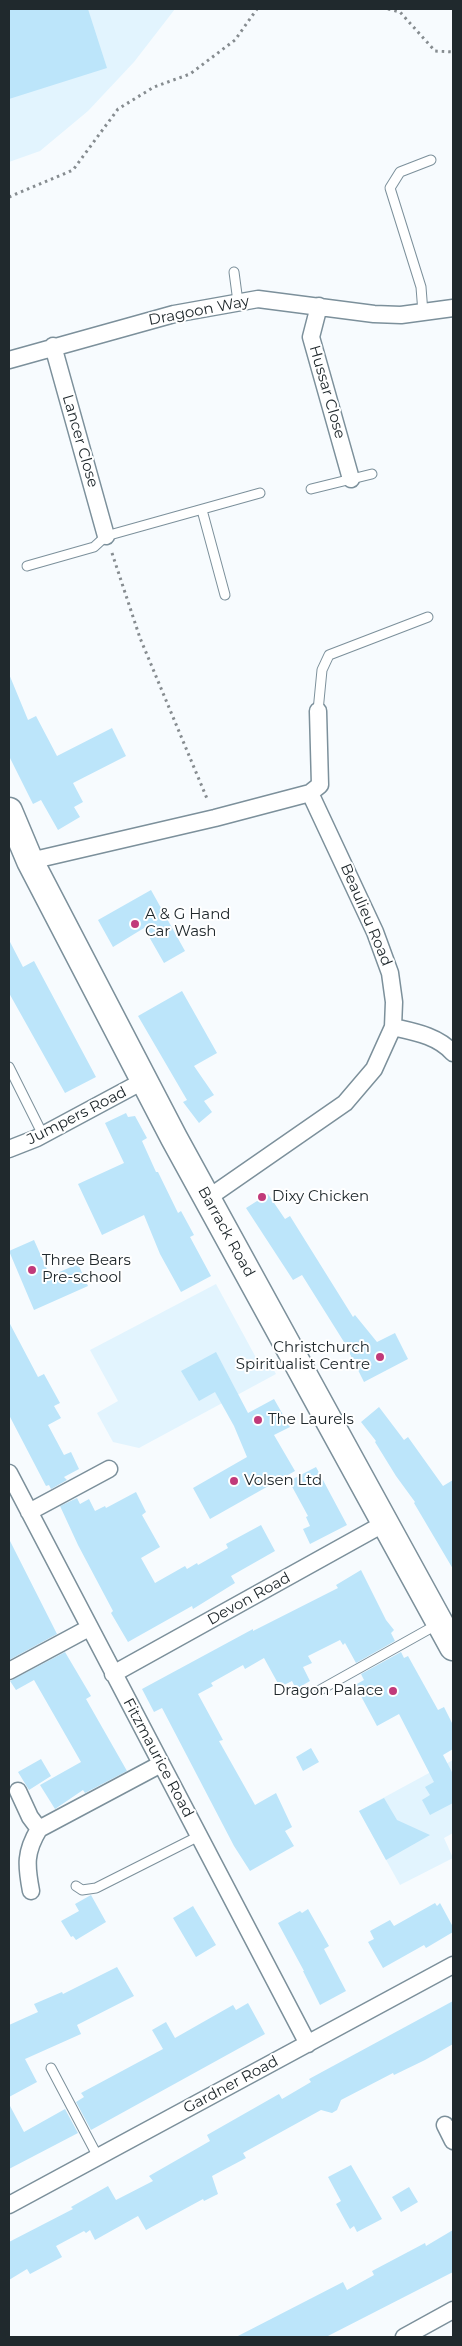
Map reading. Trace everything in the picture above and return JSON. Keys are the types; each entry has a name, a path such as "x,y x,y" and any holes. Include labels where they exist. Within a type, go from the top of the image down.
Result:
{"main road":[{"name":"Barrack Road","path":"10,820 146,1080 174,1138 385,1523 448,1633"}],"street":[{"name":"Dragoon Way","path":"9,360 53,346 174,314 258,299 374,314 423,313 453,308"},
{"name":"Hussar Close","path":"319,306 311,337 351,479"},
{"name":"Lancer Close","path":"53,346 106,536"},
{"path":"30,861 215,818 310,793 320,785 318,711"},
{"name":"Beaulieu Road","path":"208,1198 345,1103 374,1069 393,1027 394,1002 390,973 374,932 310,793"},
{"path":"393,1027 422,1033 446,1045 453,1053"},
{"name":"Jumpers Road","path":"9,1150 43,1135 146,1080"},
{"path":"29,1512 109,1468"},
{"name":"Fitzmaurice Road","path":"9,1473 308,2044"},
{"name":"Devon Road","path":"113,1674 385,1523"},
{"path":"9,1671 89,1628"},
{"path":"31,1891 26,1866 30,1845 39,1829 162,1764"},
{"path":"18,1791 30,1817 39,1829"},
{"name":"Gardner Road","path":"9,2204 453,1964"},
{"path":"445,2125 453,2141"},
{"path":"404,2337 453,2310"}],"lane":[{"path":"423,313 421,287 390,188 400,172 431,160"},
{"path":"234,272 238,302"},
{"path":"311,489 372,474"},
{"path":"27,566 94,547 106,536 260,493"},
{"path":"202,510 225,595"},
{"path":"318,711 322,670 329,656 428,617"},
{"path":"9,1067 43,1135"},
{"path":"320,1690 448,1633"},
{"path":"76,1886 82,1890 96,1888 199,1836"},
{"path":"51,2068 98,2157"}],"path":[{"path":"9,197 72,170 118,109 154,87 190,74 235,40 257,9"},
{"path":"388,9 400,12 435,51 453,52"},
{"path":"106,536 140,638 215,818"}],"shaded area":[{"path":"9,9 175,9 134,62 88,111 40,151 9,162"},
{"path":"216,1284 260,1365 269,1361 276,1374 139,1448 113,1442 97,1413 118,1401 90,1350"},
{"path":"453,1760 453,1833 444,1838 453,1858 400,1885 359,1811"}],"building":[{"path":"9,9 88,9 107,68 9,99"},
{"path":"9,674 28,720 36,716 57,756 112,728 126,756 73,783 83,802 74,807 80,817 58,830 41,800 33,804 9,756"},
{"name":"A & G Hand Car Wash","path":"151,890 185,951 164,963 144,928 113,947 98,920"},
{"path":"9,940 23,967 34,961 96,1077 65,1093 9,993"},
{"path":"182,991 217,1053 194,1066 214,1095 204,1101 212,1112 199,1123 183,1102 187,1100 138,1016"},
{"path":"126,1113 128,1117 135,1116 147,1138 142,1141 156,1172 158,1172 178,1213 181,1211 194,1235 190,1237 211,1276 181,1292 160,1254 144,1215 102,1235 78,1184 124,1163 105,1123"},
{"path":"268,1194 285,1219 290,1216 353,1317 355,1315 377,1342 395,1333 408,1359 364,1382 344,1342 302,1275 293,1280 246,1208"},
{"name":"Three Bears Pre-school","path":"34,1240 50,1276 78,1264 88,1286 34,1310 9,1251"},
{"path":"9,1322 38,1377 44,1374 60,1403 54,1406 61,1418 48,1425 64,1455 71,1452 79,1469 64,1477 67,1480 51,1489 49,1485 46,1486 9,1415"},
{"path":"216,1352 248,1413 274,1399 290,1427 274,1435 295,1471 210,1519 193,1488 247,1457 234,1426 215,1392 199,1401 181,1371"},
{"path":"379,1407 404,1440 408,1437 443,1486 453,1480 453,1569 415,1502 396,1476 376,1441 361,1422"},
{"path":"316,1467 347,1525 310,1544 303,1529 310,1526 306,1517 308,1516 289,1481"},
{"path":"136,1492 146,1512 142,1515 160,1547 141,1558 155,1583 185,1566 187,1569 197,1563 198,1565 228,1548 226,1544 261,1525 275,1551 231,1576 235,1583 193,1609 192,1606 128,1642 111,1613 113,1611 78,1545 60,1506 77,1498 80,1504 89,1499 95,1511 105,1506 106,1508"},
{"path":"9,1539 57,1634 9,1660"},
{"path":"361,1570 386,1620 394,1630 391,1633 395,1641 356,1663 345,1643 343,1645 340,1640 308,1656 312,1663 303,1667 310,1681 296,1689 292,1681 280,1687 264,1658 245,1669 243,1665 211,1683 213,1686 198,1694 223,1740 219,1741 255,1805 276,1793 292,1827 285,1831 294,1846 250,1871 234,1846 162,1708 154,1712 142,1689 253,1629 253,1631 338,1588 336,1585"},
{"path":"65,1652 91,1696 86,1699 127,1771 85,1793 83,1790 55,1809 40,1785 81,1762 34,1680 16,1690 10,1681"},
{"path":"401,1652 404,1658 408,1656 438,1710 444,1707 453,1725 453,1749 443,1755 453,1774 453,1803 430,1815 422,1800 430,1795 425,1787 434,1782 399,1714 377,1726 355,1685 364,1680 361,1674"},
{"path":"311,1748 319,1762 303,1771 296,1757"},
{"path":"41,1759 51,1776 29,1790 18,1772"},
{"path":"384,1798 397,1820 430,1835 386,1860 359,1811"},
{"path":"91,1895 106,1922 76,1940 73,1936 71,1937 61,1921 79,1911 75,1904"},
{"path":"435,1903 437,1906 440,1903 453,1927 453,1932 426,1948 424,1945 383,1968 368,1942 374,1939 370,1931 390,1920 394,1926"},
{"path":"193,1906 216,1945 196,1957 173,1918"},
{"path":"308,1909 329,1946 324,1949 346,1991 320,2005 278,1923 300,1911 302,1913"},
{"path":"117,1967 134,1996 77,2025 81,2034 25,2059 37,2082 9,2097 9,2025 38,2012 34,2004 62,1992 63,1994"},
{"path":"453,2001 453,2044 425,2060 394,2075 393,2073 341,2100 337,2110 332,2113 321,2110 243,2153 246,2158 212,2176 218,2194 204,2201 203,2199 146,2230 138,2216 95,2240 90,2230 86,2233 84,2231 56,2246 62,2257 30,2274 27,2269 9,2280 9,2242 73,2209 71,2207 108,2186 116,2200 153,2181 149,2176 210,2141 207,2135 279,2094 282,2099 311,2082 309,2079"},
{"path":"248,2003 265,2034 91,2130 76,2102 84,2097 81,2093 163,2049 152,2030 166,2022 175,2038 233,2005 236,2010"},
{"path":"9,2104 24,2132 65,2109 78,2133 9,2169"},
{"path":"351,2165 382,2219 357,2232 354,2226 350,2229 336,2204 341,2201 328,2177"},
{"path":"409,2187 418,2202 401,2212 392,2197"},
{"path":"453,2230 453,2272 326,2337 236,2337 343,2282 347,2290 374,2275 372,2271 425,2243 426,2246"}],"place":[{"name":"A & G Hand Car Wash","path":"135,924"},
{"name":"Dixy Chicken","path":"262,1197"},
{"name":"Three Bears Pre-school","path":"32,1270"},
{"name":"Christchurch Spiritualist Centre","path":"380,1357"},
{"name":"The Laurels","path":"258,1420"},
{"name":"Volsen Ltd","path":"234,1481"},
{"name":"Dragon Palace","path":"393,1691"}]}
